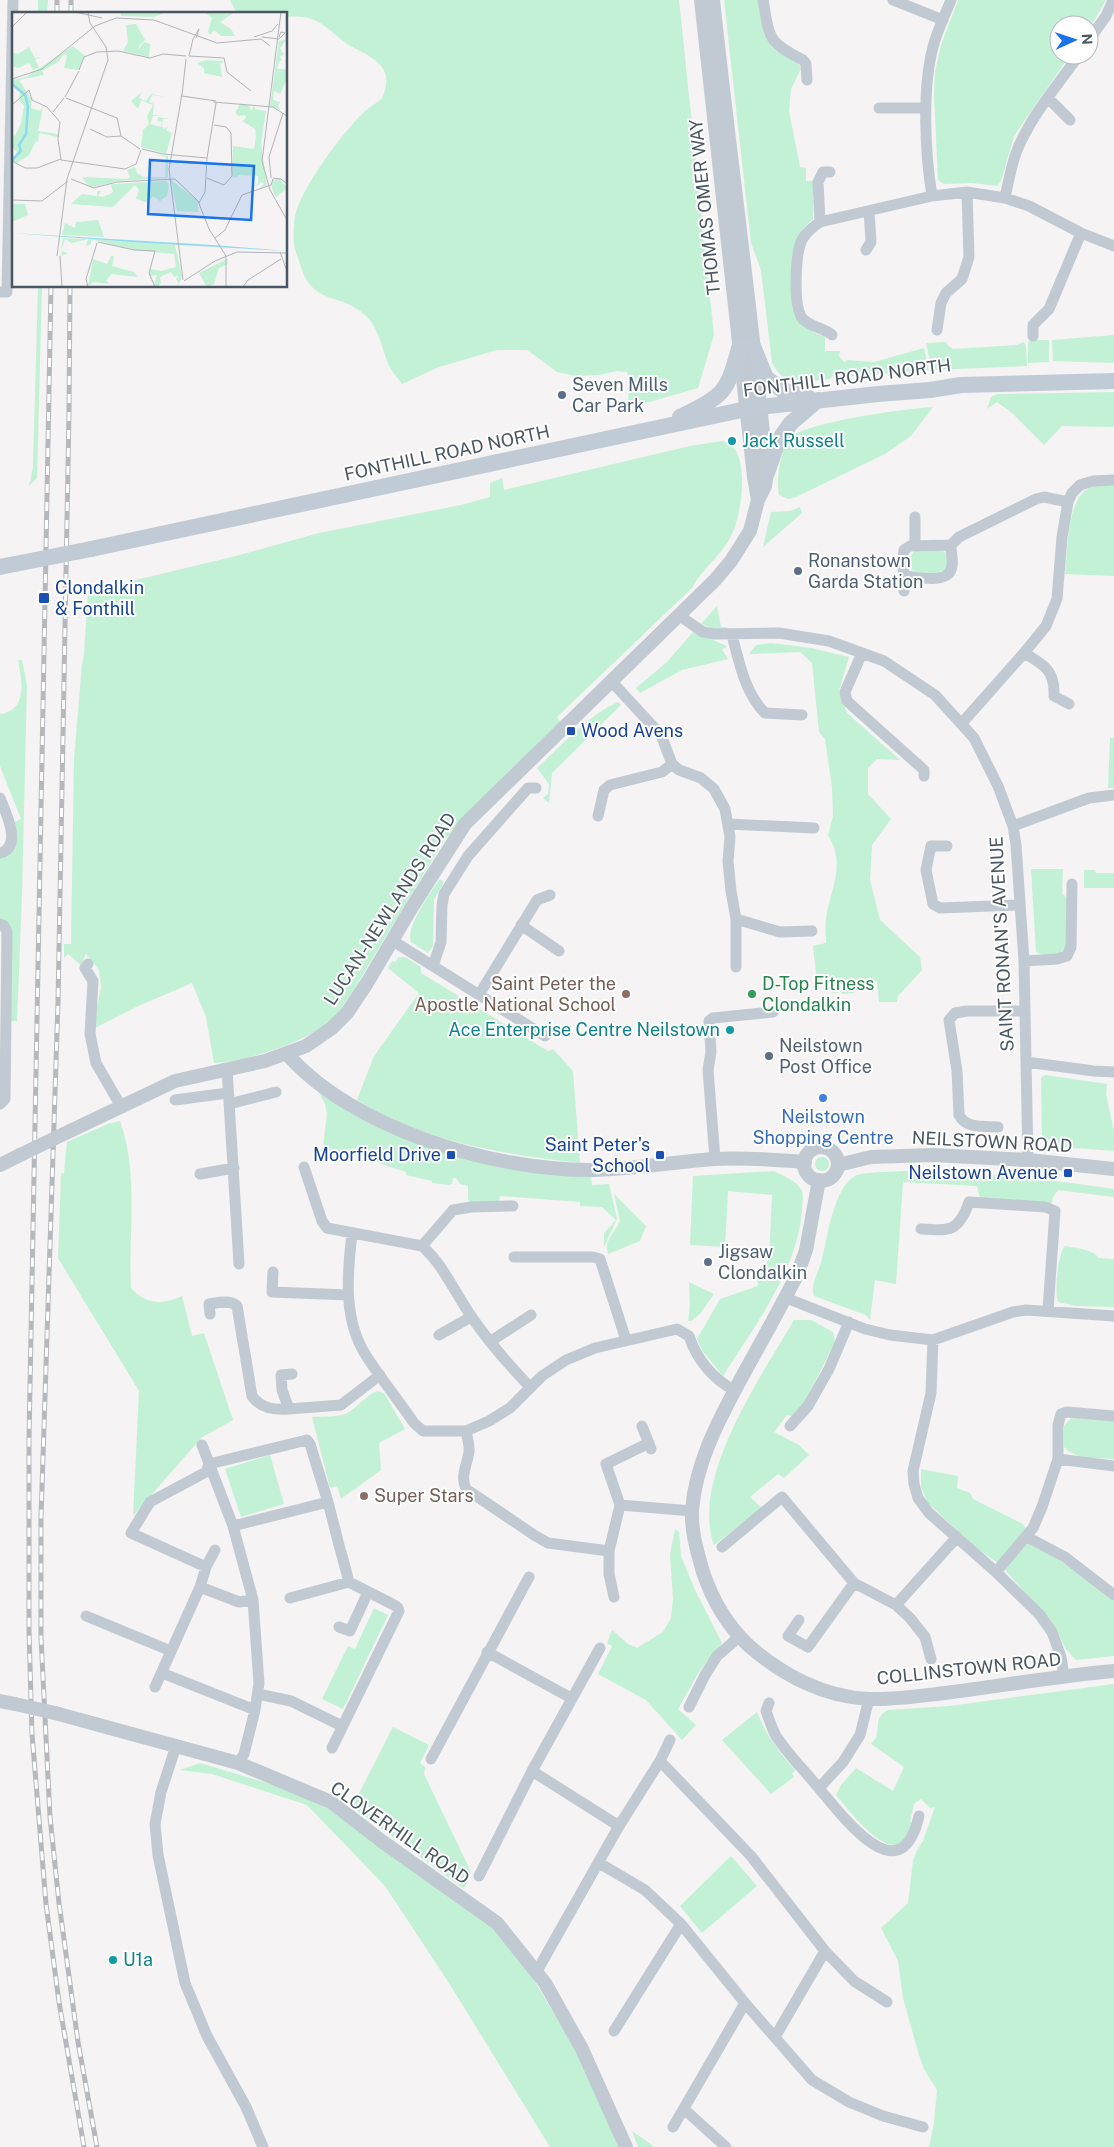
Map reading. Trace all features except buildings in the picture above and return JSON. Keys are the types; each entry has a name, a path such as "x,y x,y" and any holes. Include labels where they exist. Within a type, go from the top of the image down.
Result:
{"main road":[{"path":"746,347 766,378 782,390 818,400"},
{"path":"652,429 716,399 727,386 746,347"},
{"name":"FONTHILL ROAD NORTH","path":"8,565 754,408 930,390 961,385 1114,380"},
{"path":"767,473 778,441 791,423 818,400"}],"street":[{"path":"0,292 8,292 4,155 5,58 13,0"},
{"name":"THOMAS OMER WAY","path":"701,0 754,408"},
{"name":"THOMAS OMER WAY","path":"712,0 732,173 747,276 746,347"},
{"path":"763,0 772,38 782,50 803,60 806,64 807,80"},
{"path":"893,0 943,20"},
{"path":"932,196 926,108 928,73 933,46 951,0"},
{"path":"1099,30 1110,18 1113,0"},
{"path":"1005,198 1018,149 1028,129 1071,65"},
{"path":"1048,98 1070,120"},
{"path":"879,108 926,108"},
{"path":"820,222 818,182 822,172 830,172"},
{"path":"937,330 941,303 946,293 962,279 967,269 969,258 967,192"},
{"path":"832,336 825,329 814,326 803,319 797,308 797,270 802,239 820,222 932,196 967,192 1005,198 1029,206 1081,233 1114,246"},
{"path":"866,250 872,242 869,211"},
{"path":"1033,336 1033,325 1049,309 1081,233"},
{"name":"LUCAN-NEWLANDS ROAD","path":"0,1165 175,1082 287,1054 306,1046 338,1023 367,984 465,824 653,640 680,616 731,561 750,531 758,500 765,486 767,473 754,408"},
{"name":"LUCAN-NEWLANDS ROAD","path":"754,408 758,500"},
{"path":"962,723 1024,654 1046,626 1057,599 1062,537 1068,502 1072,493 1080,485 1094,481 1114,480"},
{"path":"904,591 905,576 902,558 904,550 910,546 951,545 959,537 1036,499 1044,497 1068,502"},
{"path":"915,517 915,545"},
{"path":"905,576 951,579 951,545"},
{"name":"SAINT RONAN'S AVENUE","path":"680,616 703,632 732,635 779,633 829,641 884,661 936,695 962,723 978,746 998,786 1013,826 1024,960 1028,1160"},
{"path":"732,635 742,670 756,704 765,713 802,716"},
{"path":"862,653 845,692 847,701 924,770 924,776"},
{"path":"1024,654 1040,662 1049,670 1054,684 1054,696 1069,704"},
{"path":"612,682 661,735 672,764 679,770 701,778 714,789 725,809 730,837 728,861 736,920 736,967"},
{"path":"598,816 604,790 610,785 662,772 672,764"},
{"path":"433,966 441,942 444,894 461,866 478,844 528,788 536,788"},
{"path":"1013,826 1089,798 1114,795"},
{"path":"0,798 10,825 11,835 10,846 6,852 0,853"},
{"path":"728,824 814,828"},
{"path":"947,846 931,846 926,870 933,904 940,908 1020,905"},
{"path":"1024,960 1057,959 1067,956 1071,947 1072,884"},
{"path":"480,995 537,900 550,895"},
{"path":"736,920 780,932 812,931"},
{"path":"0,924 4,926 7,932 3,1026 5,1099 0,1104"},
{"path":"521,925 559,951"},
{"path":"393,941 545,1036"},
{"path":"88,964 85,968 93,981 90,1034 96,1063 122,1108"},
{"path":"998,1127 968,1125 962,1121 959,1114 957,1071 949,1020 955,1013 967,1010 1025,1011"},
{"path":"716,1159 708,1070 711,1052 709,1021 713,1018 773,1012"},
{"path":"287,1054 299,1068 321,1085 382,1123 424,1139 467,1152 519,1164 594,1170 716,1159 755,1158 805,1162"},
{"path":"1026,1062 1114,1072"},
{"path":"227,1068 239,1264"},
{"path":"175,1100 228,1098 276,1092"},
{"path":"819,1180 807,1173 805,1162 812,1150 824,1147 834,1154 838,1165"},
{"name":"NEILSTOWN ROAD","path":"819,1180 832,1177 838,1165 872,1157 933,1155 1028,1160 1114,1169"},
{"path":"304,1167 322,1221 328,1228 422,1246 432,1255 471,1317 530,1387"},
{"path":"200,1174 234,1168"},
{"name":"COLLINSTOWN ROAD","path":"819,1180 806,1250 797,1275 735,1391 705,1454 697,1479 692,1511 694,1542 710,1591 728,1623 739,1637 775,1666 816,1688 844,1696 868,1699 912,1697 1064,1676 1114,1672"},
{"path":"920,1229 941,1230 956,1226 964,1218 969,1202 1045,1207 1055,1211 1048,1310"},
{"path":"422,1246 453,1210 471,1207 514,1206"},
{"path":"352,1234 348,1295 350,1314 356,1335 366,1356 414,1423 423,1431 466,1431 489,1421 510,1408 542,1376 566,1360 595,1348 677,1328 689,1336 695,1354 715,1379 735,1391"},
{"path":"514,1257 593,1257 600,1259 626,1340"},
{"path":"273,1272 272,1292 348,1295"},
{"path":"786,1298 890,1335 934,1340 1013,1312 1048,1310 1114,1316"},
{"path":"210,1314 209,1304 234,1303 238,1310 252,1396 260,1404 270,1409 341,1405 380,1375"},
{"path":"491,1341 531,1315"},
{"path":"439,1335 471,1317"},
{"path":"790,1426 808,1406 829,1369 849,1322"},
{"path":"934,1340 931,1393 913,1470 918,1498 929,1513 996,1572 1039,1614 1052,1632 1061,1657 1064,1676"},
{"path":"289,1409 282,1390 281,1375 292,1374"},
{"path":"996,1572 1033,1528 1058,1459 1058,1425 1061,1414 1067,1412 1114,1416"},
{"path":"614,1597 609,1574 610,1552 620,1505 606,1464 650,1446 642,1426"},
{"path":"466,1431 469,1450 463,1482 466,1489 548,1543 610,1552"},
{"path":"209,1464 307,1440 310,1444 328,1502 348,1582"},
{"path":"202,1445 233,1526 253,1600 258,1694 244,1754 238,1763"},
{"path":"1058,1459 1114,1466"},
{"path":"206,1567 131,1533 150,1502 206,1472 209,1464"},
{"path":"722,1546 782,1497 854,1583 896,1605 910,1618 925,1637 931,1659"},
{"path":"233,1526 328,1502"},
{"path":"620,1505 692,1511"},
{"path":"896,1605 957,1537"},
{"path":"1027,1537 1065,1556 1114,1595"},
{"path":"155,1687 215,1550"},
{"path":"432,1759 529,1577"},
{"path":"290,1598 348,1582 398,1608 398,1612 332,1748"},
{"path":"799,1620 788,1636 808,1647 854,1583"},
{"path":"200,1587 239,1602 253,1600"},
{"path":"339,1627 350,1631 368,1592"},
{"path":"86,1616 171,1651"},
{"path":"689,1707 717,1656 739,1637"},
{"path":"479,1876 532,1771 600,1648"},
{"path":"488,1652 571,1698"},
{"path":"162,1672 255,1710"},
{"path":"258,1694 290,1701 342,1726"},
{"path":"819,1788 843,1762 860,1735 868,1699"},
{"name":"CLOVERHILL ROAD","path":"0,1701 55,1713 238,1763 331,1802 383,1842 497,1923 537,1972 582,2049 626,2147"},
{"path":"769,1703 766,1711 776,1735 852,1827 872,1845 885,1850 897,1850 906,1844 916,1832 919,1816"},
{"path":"537,1972 599,1862 660,1761 670,1740"},
{"path":"176,1746 161,1792 155,1824 158,1855 185,1982 207,2036 246,2108 263,2147"},
{"path":"660,1761 750,1856 824,1951 854,1981 887,2002"},
{"path":"532,1771 620,1826"},
{"path":"599,1862 645,1890 681,1924 745,2003 812,2080 849,2102 883,2116 923,2127"},
{"path":"614,2031 681,1924"},
{"path":"775,2037 824,1951"},
{"path":"673,2127 745,2003"},
{"path":"684,2109 726,2147"}],"green space":[{"path":"38,0 48,0 47,12 38,12"},
{"path":"230,0 679,0 714,335 698,388 628,408 629,379 627,372 617,371 599,375 576,376 557,372 527,350 497,350 439,367 402,384 389,366 378,335 368,318 349,304 320,293 305,278 294,239 295,216 305,191 345,133 364,112 382,98 386,81 384,70 371,57 349,45 321,23 314,20 288,17 288,12 238,12"},
{"path":"724,0 759,0 765,30 771,46 796,62 801,69 791,89 789,111 800,167 806,168 806,181 813,181 813,219 800,234 794,250 792,302 795,316 806,327 825,337 825,351 840,351 839,356 844,362 847,360 874,362 924,348 929,370 833,378 838,369 830,379 797,381 783,376 772,363 761,270 751,243"},
{"path":"958,0 1106,0 1097,15 1049,15 1049,65 1063,65 1014,136 1001,181 997,186 972,183 944,184 938,180 934,96 935,72 941,45"},
{"path":"38,288 42,288 37,478 29,486 33,467"},
{"path":"1114,335 1114,363 1053,361 1052,340"},
{"path":"1032,340 1049,340 1049,362 1028,363 1028,342"},
{"path":"946,342 953,349 1016,345 1024,342 1027,366 932,370 926,343"},
{"path":"1114,392 1114,427 1062,426 1044,445 1012,413 997,402 987,409 991,397 997,394"},
{"path":"933,407 911,436 885,454 796,497 788,499 779,495 780,465 784,448 791,437 802,431 837,421 881,413"},
{"path":"722,441 731,445 738,454 741,466 742,481 739,510 729,540 692,588 557,717 561,723 506,775 443,842 353,991 329,1022 306,1036 274,1050 241,1059 214,1063 206,1017 192,983 136,1007 93,1029 101,987 99,970 86,954 81,965 68,954 64,958 64,944 71,944 74,759 88,593 102,592 102,588 232,557 319,533 461,505 490,497 490,483 502,478 504,490 690,446"},
{"path":"1114,485 1114,576 1065,574 1070,526 1077,502 1083,493 1091,487"},
{"path":"800,507 802,513 763,547 771,512 790,511"},
{"path":"939,549 945,552 948,558 948,566 940,572 931,574 912,570 909,559 915,550"},
{"path":"717,606 721,627 727,627 728,630 714,629 701,624"},
{"path":"693,632 725,645 727,647 722,649 728,659 682,670 640,693 636,688 667,662"},
{"path":"771,643 811,648 849,657 839,691 847,713 900,760 877,759 868,768 868,794 891,819 872,845 870,880 880,920 920,957 922,970 898,996 897,1002 879,1002 877,981 860,981 854,993 842,994 841,992 833,993 829,986 819,986 817,982 813,946 826,943 826,919 837,867 834,846 828,835 833,816 832,787 825,739 819,732 812,663 800,652 749,654 756,645"},
{"path":"18,660 22,660 27,685 17,1021 11,1021 0,921 0,858 11,853 15,844 14,822 21,819 0,766 0,714 15,707 19,701 21,677"},
{"path":"618,702 621,705 552,773 549,803 543,798 548,794 549,784 537,768 585,723"},
{"path":"1110,738 1114,738 1114,788 1108,788"},
{"path":"1031,869 1063,869 1062,893 1068,899 1067,948 1061,954 1043,955 1036,952"},
{"path":"1084,870 1095,870 1096,873 1114,873 1114,888 1084,888"},
{"path":"440,879 444,882 434,900 433,946 428,953 411,942 410,936 415,919"},
{"path":"399,957 405,957 421,967 421,973 548,1051 553,1049 573,1071 580,1163 464,1144 409,1126 357,1100 374,1056 419,993 388,968 392,961 395,962"},
{"path":"1045,1075 1107,1084 1106,1094 1114,1131 1114,1151 1048,1146 1042,1139 1041,1078"},
{"path":"319,1093 360,1118 386,1131 591,1176 592,1185 609,1184 617,1219 604,1247 604,1233 616,1220 602,1207 580,1206 580,1202 500,1196 499,1202 471,1203 468,1199 468,1186 460,1184 456,1178 453,1178 452,1184 449,1185 432,1183 432,1181 406,1175 406,1172 381,1164 352,1149 321,1159 318,1152 323,1147 327,1114 325,1104"},
{"path":"120,1121 126,1141 131,1183 131,1288 143,1298 155,1302 168,1301 182,1296 192,1336 204,1333 233,1420 201,1438 133,1516 139,1391 58,1258 61,1174 64,1173 67,1142 108,1124"},
{"path":"822,1157 827,1159 829,1164 827,1169 822,1171 817,1169 815,1164 817,1159"},
{"path":"774,1171 794,1182 802,1191 803,1198 799,1232 792,1254 773,1297 723,1376 702,1350 697,1339 720,1299 758,1286 757,1270 769,1260 772,1195 728,1191 725,1247 690,1245 693,1176"},
{"path":"903,1171 983,1174 1061,1182 1114,1189 1114,1197 1058,1190 1053,1197 1051,1205 980,1200 977,1186 903,1182 896,1284 875,1280 870,1320 866,1315 814,1296 814,1284 832,1215 842,1190 857,1175"},
{"path":"614,1194 646,1226 640,1241 608,1254 608,1241 620,1221"},
{"path":"1065,1246 1088,1251 1099,1258 1114,1259 1114,1307 1076,1306 1058,1302 1056,1291 1057,1273 1060,1256"},
{"path":"689,1282 714,1294 700,1314 691,1321 688,1321 690,1307"},
{"path":"794,1320 811,1320 833,1332 835,1342 797,1417 787,1415 774,1432 799,1445 809,1455 784,1478 778,1474 750,1497 762,1508 714,1545 709,1518 712,1490 720,1459 748,1399"},
{"path":"378,1391 384,1393 405,1429 379,1443 381,1470 341,1499 337,1486 330,1488 312,1417 345,1414"},
{"path":"1071,1418 1114,1421 1114,1459 1080,1456 1064,1447 1064,1426"},
{"path":"270,1455 284,1504 241,1517 225,1469"},
{"path":"921,1469 958,1476 957,1488 970,1493 973,1499 1023,1524 1040,1549 1079,1572 1114,1600 1114,1656 1076,1660 1065,1648 1057,1631 1002,1566 975,1547 928,1503 921,1487"},
{"path":"675,1529 679,1532 681,1556 694,1588 722,1643 700,1670 678,1709 696,1725 682,1740 646,1700 598,1674 612,1646 607,1643 612,1630 628,1644 637,1648 663,1632 671,1618 673,1599 670,1554"},
{"path":"374,1608 388,1615 343,1709 322,1699 348,1646 355,1649"},
{"path":"1114,1684 1114,2147 929,2147 937,2090 924,2069 919,2055 903,1998 898,1961 881,1928 908,1903 913,1860 923,1841 935,1807 930,1808 921,1799 914,1804 910,1821 913,1824 912,1831 898,1846 889,1844 872,1834 836,1795 841,1785 856,1768 893,1791 904,1767 871,1744 877,1735 880,1717 888,1710 949,1706"},
{"path":"757,1712 773,1743 795,1770 792,1774 794,1777 771,1794 722,1740"},
{"path":"393,1727 429,1745 420,1763 425,1767 424,1774 471,1872 464,1889 352,1807"},
{"path":"200,1763 284,1788 331,1810 493,1928 532,1977 575,2049 619,2147 550,2147 449,1983 385,1886 307,1805 212,1774 180,1770"},
{"path":"731,1856 757,1886 702,1933 680,1906"},
{"path":"632,2131 652,2145 655,2147 638,2147"}],"railway":[{"path":"57,0 57,12"},
{"path":"71,0 71,12"},
{"path":"51,288 29,1439 29,1631 32,1734 46,1904 59,2002 84,2147"},
{"path":"70,288 58,1002 41,1518 41,1637 50,1817 59,1903 78,2042 97,2147"}],"place":[{"name":"Seven Mills Car Park","path":"562,395"},
{"name":"Jack Russell","path":"732,441"},
{"name":"Ronanstown Garda Station","path":"798,571"},
{"name":"Clondalkin & Fonthill","path":"44,598"},
{"name":"Wood Avens","path":"571,731"},
{"name":"Saint Peter the Apostle National School","path":"626,994"},
{"name":"D-Top Fitness Clondalkin","path":"752,994"},
{"name":"Ace Enterprise Centre Neilstown","path":"730,1030"},
{"name":"Neilstown Post Office","path":"769,1056"},
{"name":"Neilstown Shopping Centre","path":"823,1098"},
{"name":"Moorfield Drive","path":"451,1155"},
{"name":"Saint Peter's School","path":"660,1155"},
{"name":"Neilstown Avenue","path":"1068,1173"},
{"name":"Jigsaw Clondalkin","path":"708,1262"},
{"name":"Super Stars","path":"364,1496"},
{"name":"U1a","path":"113,1960"}]}
